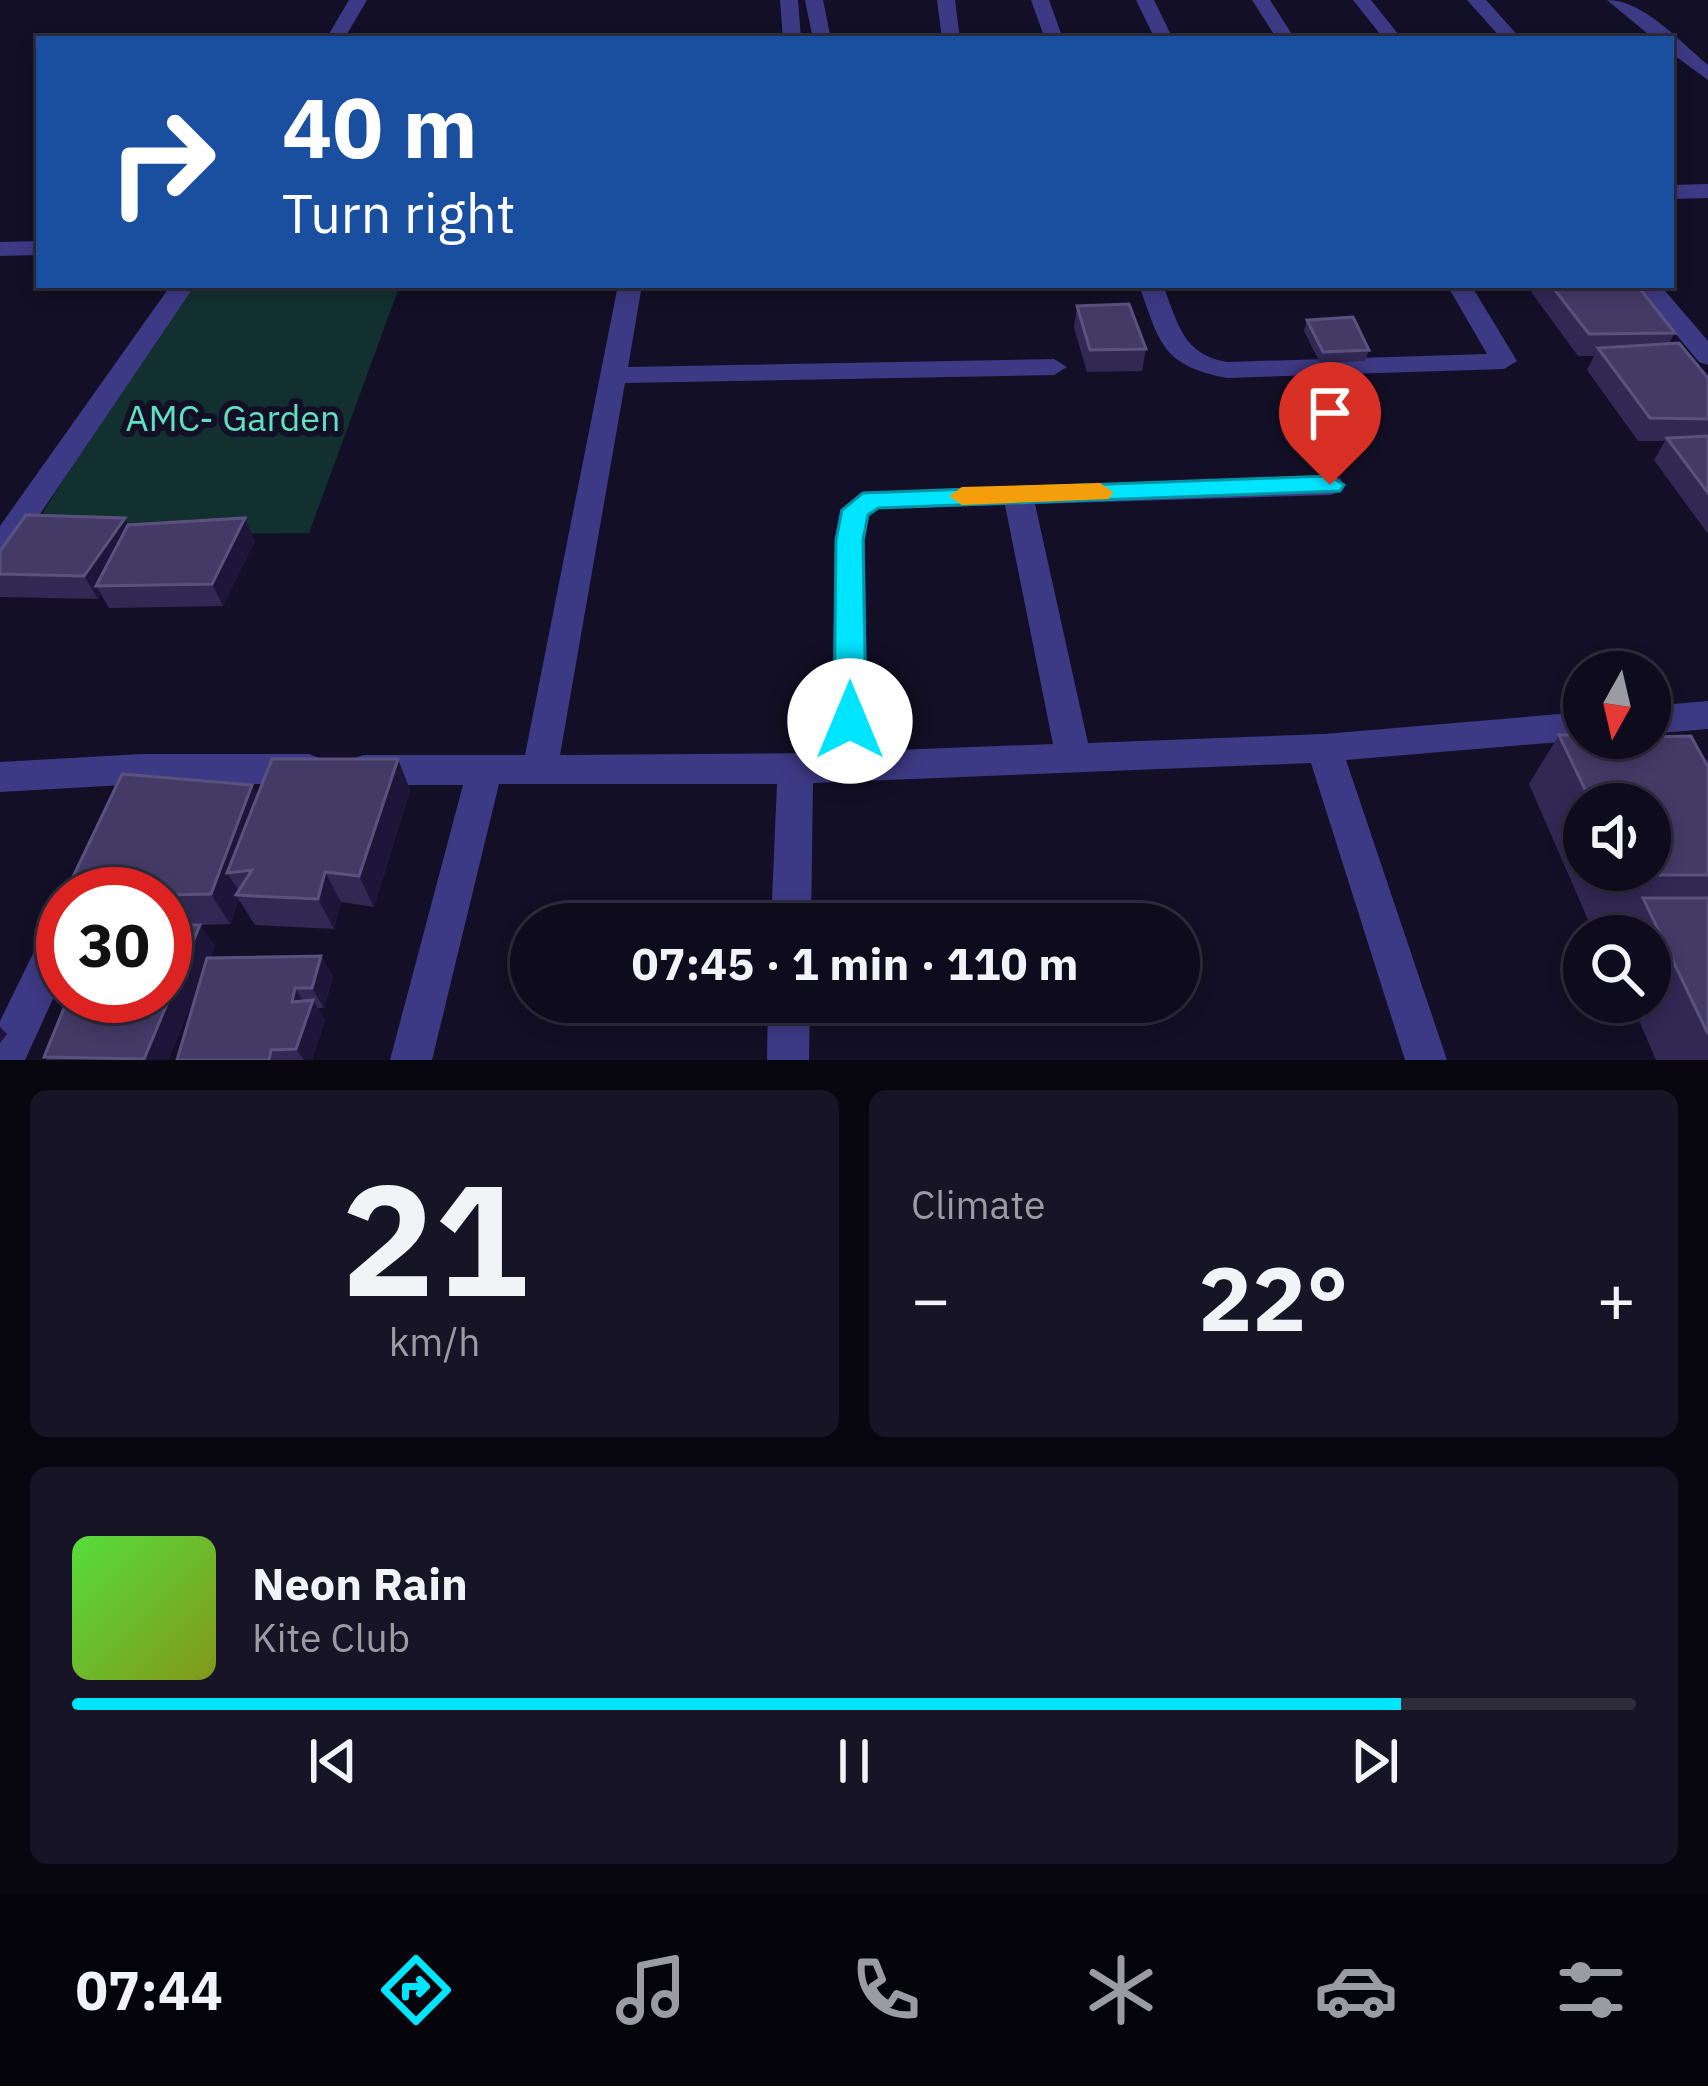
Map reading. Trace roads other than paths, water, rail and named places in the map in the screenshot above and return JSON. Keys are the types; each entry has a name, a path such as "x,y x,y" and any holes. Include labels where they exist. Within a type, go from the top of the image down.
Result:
{"street":[{"path":"337,36 358,0"},
{"path":"789,0 792,36"},
{"path":"814,0 821,36"},
{"path":"946,0 951,36"},
{"path":"1040,0 1053,36"},
{"path":"1145,0 1163,36"},
{"path":"1261,0 1284,36"},
{"path":"1362,0 1391,36"},
{"path":"1476,0 1509,36"},
{"path":"1616,0 1662,36"},
{"path":"1674,46 1705,71"},
{"path":"1674,69 1705,71"},
{"path":"1674,192 1708,191"},
{"path":"0,249 36,248"},
{"path":"0,549 181,288"},
{"path":"540,768 629,288"},
{"path":"1151,288 1179,353 1198,366 1227,370 1504,361 1461,288"},
{"path":"1650,288 1708,357"},
{"path":"613,375 1054,367"},
{"path":"850,766 850,540 855,510 872,499 1330,485"},
{"path":"1018,495 1073,757"},
{"path":"1671,719 1708,716"},
{"path":"0,777 142,769 795,769 1324,748 1563,728"},
{"path":"1324,748 1426,1060"},
{"path":"122,810 142,769"},
{"path":"792,903 795,769"},
{"path":"411,1060 485,770"},
{"path":"3,1060 36,991"},
{"path":"788,1060 789,1023"}],"park label":[{"name":"AMC- Garden","path":"233,417"}]}
